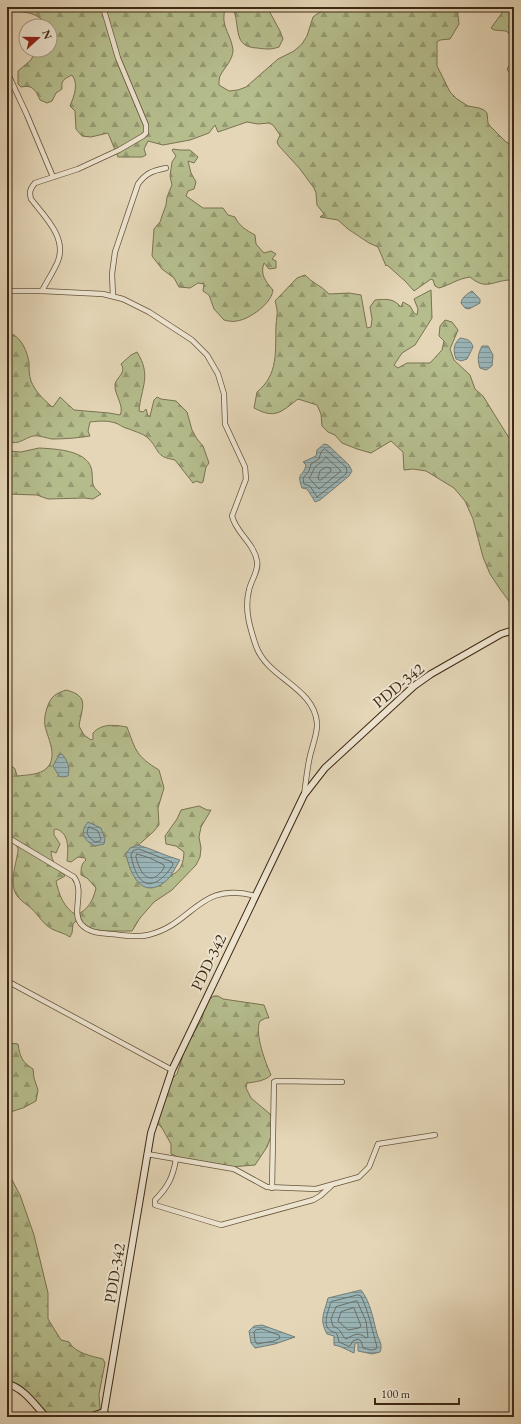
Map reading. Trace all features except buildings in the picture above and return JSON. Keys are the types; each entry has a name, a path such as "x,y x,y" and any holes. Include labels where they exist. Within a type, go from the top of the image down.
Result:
{"street":[{"path":"42,291 58,260 60,249 58,237 52,225 31,199 29,194 31,188 35,183 78,169 119,150 146,133 146,125 118,58 103,7"},
{"path":"510,69 514,73"},
{"path":"7,72 53,177"},
{"path":"113,296 112,274 115,252 138,184 144,176 154,171 166,168"},
{"path":"7,291 103,294 123,299 149,312 192,340 207,355 218,374 224,394 225,424 244,467 246,479 232,516 236,526 255,554 257,563 256,572 249,588 247,602 248,615 257,648 265,662 305,697 314,712 317,724 309,758 304,795"},
{"name":"PDD-342","path":"106,1415 150,1133 172,1070 304,795 325,768 414,686 431,674 501,634 514,630"},
{"path":"7,837 74,877 79,887 77,916 79,922 86,929 94,933 137,937 148,935 162,930 207,899 217,894 229,892 255,896"},
{"path":"7,981 172,1070"},
{"path":"272,1188 274,1082 342,1082"},
{"path":"147,1154 234,1169 255,1182 267,1187 316,1189 359,1178 369,1167 378,1144 435,1135"},
{"path":"176,1159 174,1171 167,1187 155,1200 155,1204 221,1224 313,1200 332,1185"},
{"path":"7,1384 13,1385 21,1391 46,1417"},
{"path":"89,1417 106,1415"}],"green space":[{"path":"7,7 226,7 224,19 232,44 233,54 220,76 219,85 229,91 246,87 278,59 294,51 302,44 307,36 313,17 327,9 327,7 457,7 459,24 450,39 440,40 437,42 437,66 450,92 457,99 468,106 484,110 487,113 488,123 490,126 506,142 514,146 514,280 482,284 470,277 439,288 435,286 433,280 431,279 414,291 405,281 387,265 386,266 378,247 369,243 348,229 338,220 320,217 324,214 317,205 314,188 300,169 279,146 277,142 280,135 273,125 269,123 258,124 247,122 218,132 215,125 209,133 190,140 163,145 148,141 144,149 146,155 142,157 118,157 108,133 91,137 82,136 76,129 75,111 70,106 75,86 72,75 64,80 62,89 56,93 52,101 47,103 40,100 34,89 31,87 21,87 18,84 18,71 32,58 58,58 58,18 40,18 26,12 12,12 7,20"},
{"path":"227,7 267,7 283,39 279,47 266,49 249,47 244,44 239,36 234,11"},
{"path":"494,7 514,7 514,37 506,31 494,30 491,28 502,13 501,10"},
{"path":"172,150 190,150 198,157 194,163 188,161 191,173 196,182 194,189 188,191 186,196 203,208 223,208 228,215 235,217 241,225 255,235 256,244 264,253 271,251 276,254 272,259 276,261 276,268 269,269 264,263 263,267 264,277 273,290 272,295 260,310 242,320 224,320 214,309 209,295 203,291 204,284 198,283 190,288 179,287 174,278 162,269 152,256 154,229 160,222 172,185 170,176 172,162 176,156"},
{"path":"305,275 329,294 349,293 361,295 367,328 371,327 372,319 370,307 375,300 386,299 395,302 401,307 403,302 410,306 417,315 418,309 414,299 431,290 432,318 415,345 402,353 394,365 398,368 407,363 430,363 442,350 444,341 439,336 440,326 445,320 452,322 458,330 450,349 454,360 470,375 475,389 483,396 514,446 514,625 509,622 512,611 509,601 490,574 483,557 473,519 465,501 454,488 426,471 413,469 404,470 403,452 391,441 371,453 342,443 335,435 328,432 322,426 321,414 317,405 298,399 277,413 267,413 254,408 257,392 269,378 274,362 277,314 275,301 297,278"},
{"path":"7,334 14,335 20,340 24,347 29,362 29,374 31,381 40,395 53,407 60,397 74,410 120,415 121,408 115,384 123,370 121,364 137,352 144,368 145,375 139,411 143,412 146,409 148,416 150,416 154,400 157,397 176,401 187,412 192,430 203,446 209,463 206,467 203,482 201,483 196,481 193,483 175,460 161,455 146,436 111,422 90,422 88,431 90,436 52,439 33,436 14,443 7,440"},
{"path":"39,448 63,450 79,455 85,459 90,465 94,487 101,494 93,499 48,499 37,495 7,494 7,451 21,452"},
{"path":"66,690 79,695 83,703 79,726 84,735 91,740 93,739 93,733 105,726 113,725 127,727 135,747 141,757 159,770 164,788 158,808 159,825 133,851 154,879 167,877 176,873 182,865 184,852 176,846 166,844 165,836 177,819 181,810 199,806 207,810 211,810 201,827 199,837 201,848 200,857 196,865 172,890 154,902 140,918 132,931 91,931 76,921 73,924 70,937 46,925 15,892 13,881 18,848 7,834 7,769 13,767 17,776 37,773 47,768 52,758 52,753 45,726 45,715 52,698 56,694","holes":["56,829 61,831 67,842 67,861 71,862 78,857 85,858 86,860 82,865 81,875 87,878 96,888 87,908 76,915 68,908 60,895 56,881 65,876 55,865 51,855 51,851 56,853 60,844 54,835 54,830"]},
{"path":"214,996 218,996 223,999 264,1005 269,1018 260,1021 258,1033 261,1048 271,1075 257,1082 247,1083 246,1088 251,1098 270,1114 272,1119 271,1136 267,1147 255,1165 230,1167 209,1164 201,1166 171,1154 171,1144 162,1128 156,1122 155,1113 164,1086 177,1074 184,1049 202,1019 206,1001"},
{"path":"7,1039 9,1043 18,1044 22,1059 33,1069 38,1090 36,1101 23,1108 7,1113"},
{"path":"7,1163 11,1169 11,1178 20,1195 34,1235 48,1293 48,1319 61,1340 69,1342 75,1349 84,1354 103,1359 105,1363 99,1394 100,1410 81,1417 50,1417 20,1386 7,1381"}],"water":[{"path":"472,291 480,299 480,303 469,309 465,308 461,303 462,299"},
{"path":"460,338 468,340 473,347 467,359 461,361 456,359 454,350 456,343"},
{"path":"482,346 488,346 493,355 492,366 486,370 480,368 478,362"},
{"path":"324,444 328,445 349,465 352,471 349,476 320,500 315,502 307,489 302,488 300,477 306,465 303,462 316,456 317,450"},
{"path":"62,754 66,759 69,770 68,776 62,777 59,776 53,766 59,755"},
{"path":"88,822 101,828 105,839 104,844 95,846 88,842 83,833"},
{"path":"138,845 180,860 168,879 158,886 150,888 144,887 134,877 126,854 130,848"},
{"path":"361,1290 373,1317 381,1345 380,1352 372,1354 358,1351 358,1342 355,1344 354,1353 334,1345 334,1336 327,1334 323,1324 323,1316 328,1298"},
{"path":"262,1325 295,1337 275,1344 255,1348 251,1343 249,1331 254,1326"}]}
